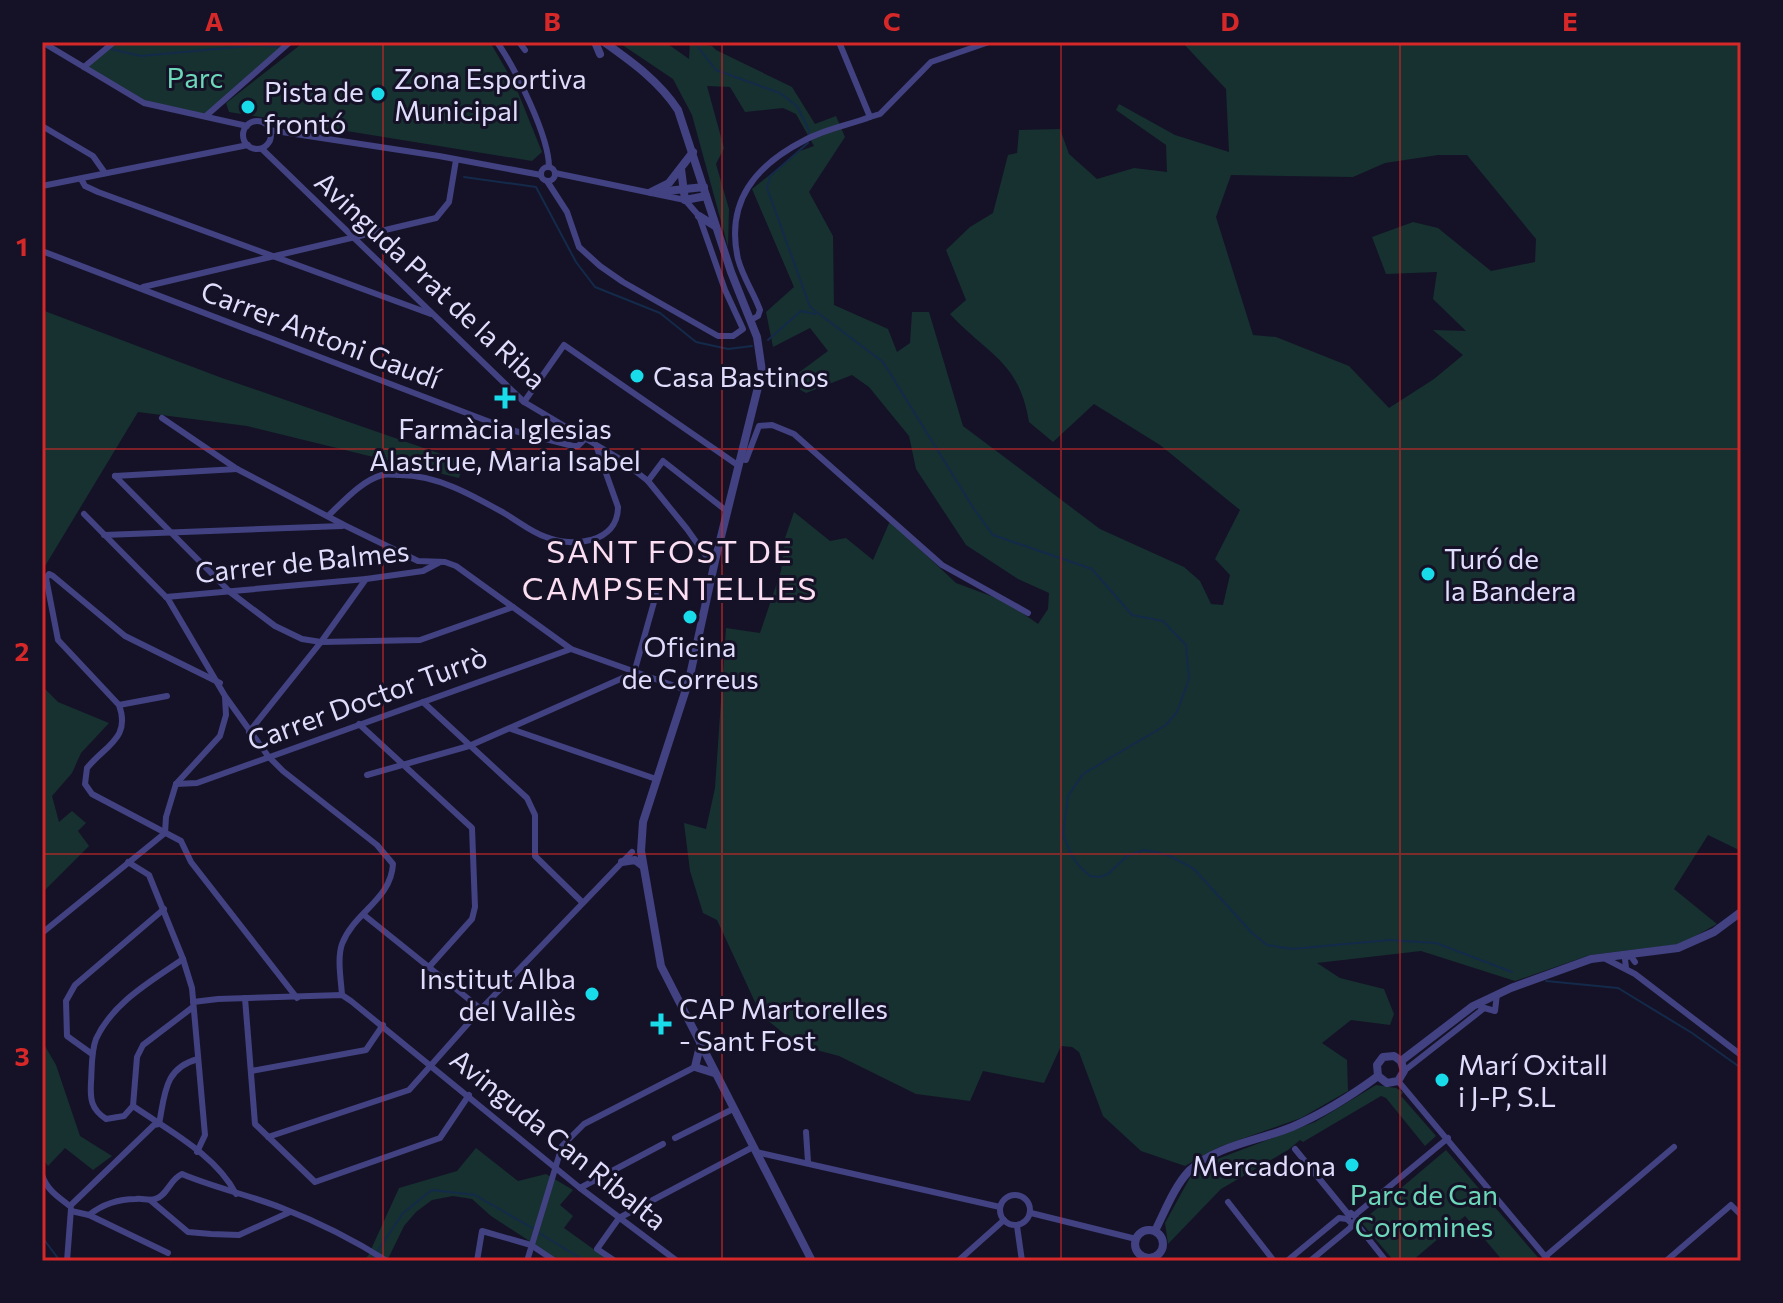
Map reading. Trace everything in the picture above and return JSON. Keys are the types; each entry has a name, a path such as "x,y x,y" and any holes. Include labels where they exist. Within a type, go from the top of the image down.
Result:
{"street":[{"path":"42,42 144,103 247,126"},
{"path":"84,67 114,42"},
{"path":"207,115 290,42"},
{"path":"497,42 533,111 549,167 555,173 651,192 684,195 705,192"},
{"path":"519,42 525,50"},
{"path":"595,42 600,54"},
{"path":"604,42 667,93 678,110 761,352 762,371 686,690 643,822 641,841 661,966 812,1261"},
{"path":"839,42 870,117"},
{"path":"751,320 758,316 760,310 738,258 735,226 745,189 752,180 810,137 880,114 931,62 989,42"},
{"path":"248,145 243,136 247,126 260,121 269,130 541,175 567,212 579,247 600,266 711,333 733,336 743,329 725,290 699,216 684,195 681,169"},
{"path":"42,126 93,156 105,173"},
{"path":"42,186 248,145 262,149 268,142 269,130"},
{"name":"Avinguda Prat de la Riba","path":"262,149 524,402 620,459 648,481 709,560 715,561"},
{"path":"651,192 669,183 693,152"},
{"path":"141,288 436,218 449,202 456,160"},
{"path":"541,175 543,169 549,167"},
{"path":"547,181 553,179 555,173"},
{"path":"81,179 90,189 434,315"},
{"path":"699,216 716,227"},
{"name":"Carrer Antoni Gaudí","path":"42,251 511,430 573,446 584,440"},
{"path":"524,402 564,345 740,462"},
{"path":"162,418 237,469 346,526 418,561 456,566 571,649 686,690"},
{"path":"740,462 746,460 759,426 772,425 794,434 942,565 1028,613"},
{"path":"328,516 356,490 382,475 414,475 454,487 547,538 567,541 595,539 609,533 618,515 597,448"},
{"path":"648,481 663,461 728,512"},
{"path":"237,469 115,476 230,592 275,626 302,639 321,642 420,640 513,607"},
{"path":"84,514 166,597 225,696 268,756 377,845 393,864 392,878 385,891 346,935 340,947 342,995 245,998 193,1004 143,1045 137,1057 133,1106 116,1120 106,1119 97,1114 90,1101 92,1054 96,1039 111,1015 133,994 183,959"},
{"path":"104,535 346,526"},
{"name":"Carrer de Balmes","path":"166,597 366,579 423,571 440,562"},
{"path":"220,683 125,636 49,574 46,578 58,640 119,705 124,717 119,736 87,768 85,784 92,794 181,841 191,862 297,998"},
{"path":"249,732 321,642 366,579"},
{"path":"367,775 469,746 634,673 656,595"},
{"name":"Carrer Doctor Turrò","path":"176,784 197,783 571,649"},
{"path":"119,705 167,696"},
{"path":"42,933 165,833 166,817 176,784 220,736 226,715 225,696"},
{"path":"423,702 527,798 535,815 535,856 582,902"},
{"path":"359,724 472,828 475,907 472,919 429,967"},
{"path":"511,729 656,779"},
{"path":"268,1137 409,1090 481,1009 641,841"},
{"path":"622,862 635,860 643,867"},
{"path":"128,862 149,875 183,959 193,1004 205,1135 197,1152"},
{"path":"92,1054 67,1036 66,1001 75,985 164,909"},
{"path":"1632,972 1625,962 1632,958 1688,945 1714,932 1741,912"},
{"path":"364,915 481,1009"},
{"path":"1404,1071 1401,1061 1394,1056 1383,1057 1377,1065 1378,1076 1387,1083 1398,1081 1404,1071 1497,994 1581,961 1600,957 1632,958"},
{"path":"1600,957 1632,972 1741,1055"},
{"path":"1401,1061 1480,1007 1495,1011 1497,994"},
{"name":"Avinguda Can Ribalta","path":"342,995 383,1025 580,1188 677,1261"},
{"path":"245,998 255,1124 315,1182 440,1138 469,1095"},
{"path":"251,1071 366,1050 383,1025"},
{"path":"695,1067 700,1046"},
{"path":"159,1124 173,1073 198,1059"},
{"path":"527,1261 562,1146 584,1124 695,1067 714,1073"},
{"path":"1155,1231 1184,1177 1202,1161 1226,1149 1304,1121 1378,1076"},
{"path":"1398,1081 1548,1259 1674,1147"},
{"path":"133,1106 197,1152 229,1180 236,1194"},
{"path":"675,1138 733,1109"},
{"path":"67,1260 71,1208 154,1125 159,1124"},
{"path":"806,1132 808,1162"},
{"path":"1287,1261 1339,1218 1351,1218 1448,1138"},
{"path":"580,1188 663,1144"},
{"path":"615,1261 597,1249 619,1218 754,1149 1000,1207"},
{"path":"1295,1149 1386,1261"},
{"path":"89,1215 103,1204 150,1200 161,1196 182,1174 291,1212 387,1261"},
{"path":"42,1175 50,1190 71,1208 168,1253"},
{"path":"1019,1195 1027,1200 1031,1213 1026,1222 1017,1226 1004,1220 1000,1207 1005,1199 1019,1195"},
{"path":"150,1200 188,1232 211,1234 239,1235 291,1212"},
{"path":"1228,1202 1274,1261"},
{"path":"1666,1261 1731,1205 1741,1215"},
{"path":"1031,1213 1136,1239"},
{"path":"1310,1261 1350,1228 1351,1218"},
{"path":"958,1261 1004,1220"},
{"path":"1017,1226 1022,1261"},
{"path":"477,1261 482,1231 531,1245 555,1261"},
{"path":"1144,1231 1155,1231 1164,1244 1162,1251 1157,1259 1143,1259 1136,1248 1136,1239 1144,1231"}],"green space":[{"name":"Parc","path":"114,42 290,42 207,115 144,103 84,67"},
{"name":"Zona Esportiva Municipal","path":"304,42 490,42 515,85 542,152 532,161 229,112 226,103"},
{"path":"618,42 665,42 689,59 690,42 712,46 792,87 815,124 836,116 845,137 809,192 833,236 834,305 888,329 897,352 910,343 912,312 929,312 963,426 1100,529 1184,567 1200,581 1211,604 1223,605 1230,575 1215,559 1240,510 1160,445 1094,404 1053,442 1029,422 1018,385 1010,372 950,314 966,300 946,250 970,227 993,213 1008,155 1017,153 1019,130 1060,129 1069,154 1097,179 1134,168 1167,172 1166,145 1116,110 1119,104 1175,135 1229,152 1226,89 1182,42 1741,42 1741,851 1708,835 1674,889 1717,924 1681,944 1590,955 1515,981 1421,951 1317,963 1340,978 1384,989 1394,1014 1390,1025 1351,1020 1322,1043 1347,1060 1348,1091 1301,1118 1219,1147 1185,1166 1141,1151 1103,1116 1079,1052 1072,1047 1061,1046 1044,1083 983,1071 970,1101 916,1094 839,1056 798,1045 761,1015 717,920 703,913 690,871 684,823 706,829 715,788 726,628 760,633 781,571 785,538 794,512 830,541 846,538 873,560 890,521 956,583 1007,602 1038,624 1048,609 1049,593 1018,579 966,545 916,469 909,436 869,387 852,375 806,393 786,382 828,351 810,328 773,347 766,312 794,287 752,189 800,151 814,146 796,114 783,108 745,112 730,87 707,86 724,148 716,164 729,209 728,247 692,115 673,79","holes":["1438,155 1467,155 1536,239 1535,262 1491,271 1438,228 1413,222 1372,237 1386,274 1437,272 1433,299 1466,331 1433,330 1463,355 1434,379 1389,408 1349,366 1276,337 1253,335 1216,217 1231,175 1353,177 1385,163"]},
{"path":"42,310 222,378 464,462 459,478 247,426 138,412 42,571"},
{"path":"42,686 58,702 109,723 81,753 72,773 52,796 59,822 72,811 86,823 78,831 89,846 42,893"},
{"path":"42,1041 56,1065 80,1136 112,1156 93,1170 65,1148 48,1166 42,1158"},
{"path":"1376,1085 1403,1092 1401,1096 1436,1136 1425,1146 1386,1098 1381,1096 1303,1142 1300,1140 1221,1189 1168,1244 1165,1223 1193,1172 1212,1161 1315,1122"},
{"path":"476,1148 518,1181 546,1174 573,1190 560,1205 573,1216 564,1228 610,1261 560,1261 491,1216 472,1199 453,1196 432,1200 416,1212 404,1226 387,1261 362,1261 368,1256 399,1188 457,1171"},
{"name":"Parc de Can Coromines","path":"1446,1150 1541,1261 1503,1261 1465,1216 1412,1261 1394,1261 1361,1222"}],"waterway":[{"path":"694,42 716,70 780,93 797,106 809,130 809,137"},
{"path":"111,49 141,56 258,45 279,47"},
{"path":"808,143 770,176 767,188 810,307 883,362 993,535 1092,569 1132,615 1163,621 1186,645 1189,679 1177,712 1166,725 1083,774 1068,796 1063,835 1080,867 1090,876 1100,877 1108,874 1127,856 1144,850 1155,852 1194,869 1252,933 1267,945 1292,949 1389,940 1436,943 1512,972"},
{"path":"464,177 536,187 576,262 595,287 660,313 696,342 728,349 752,346"},
{"path":"768,340 801,311 815,314"},
{"path":"1546,981 1618,988 1692,1033 1741,1068"},
{"path":"371,1261 403,1213 432,1190 475,1195 534,1229"},
{"path":"539,1233 585,1261"},
{"path":"42,1237 60,1261"}],"place":[{"name":"Zona Esportiva Municipal","path":"378,94"},
{"name":"Pista de frontó","path":"248,107"},
{"name":"Casa Bastinos","path":"637,376"},
{"name":"Farmàcia Iglesias Alastrue, Maria Isabel","path":"505,398"},
{"name":"Turó de la Bandera","path":"1428,574"},
{"name":"Oficina de Correus","path":"690,617"},
{"name":"Institut Alba del Vallès","path":"592,994"},
{"name":"CAP Martorelles - Sant Fost","path":"661,1024"},
{"name":"Marí Oxitall i J-P, S.L","path":"1442,1080"},
{"name":"Mercadona","path":"1352,1165"}],"district":[{"name":"SANT FOST DE CAMPSENTELLES","path":"670,568"}]}
